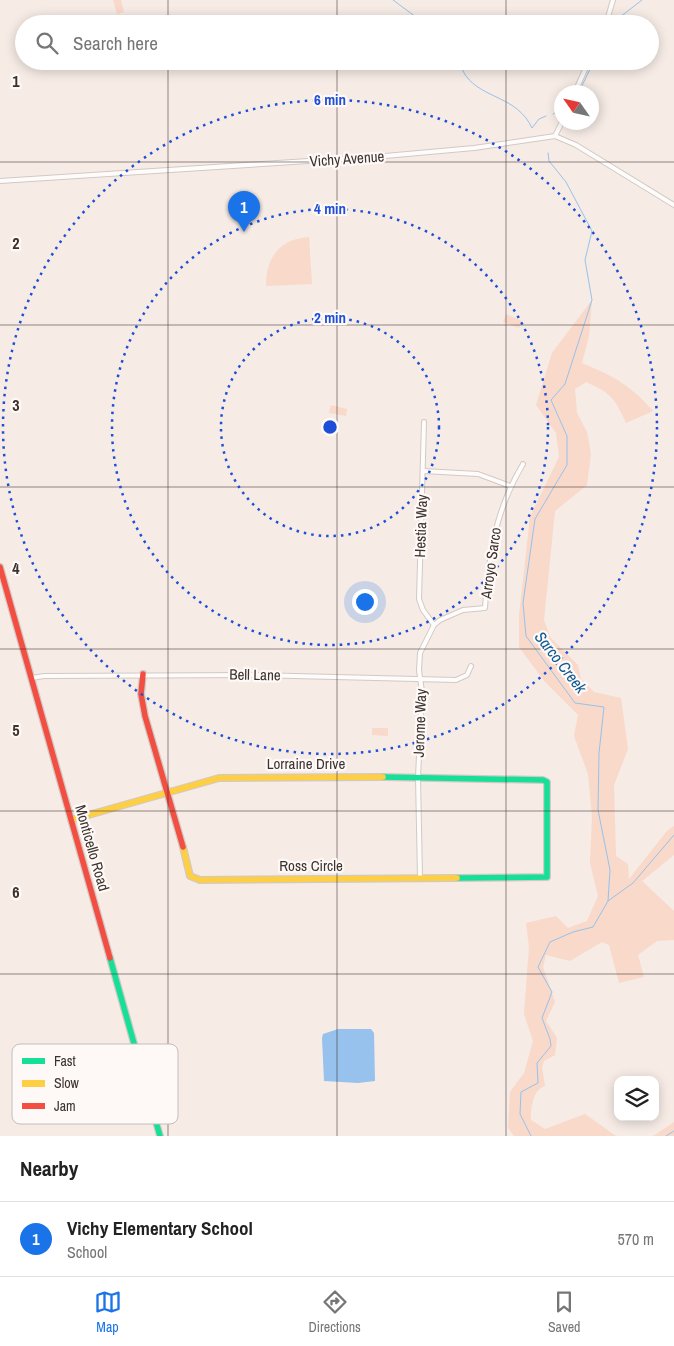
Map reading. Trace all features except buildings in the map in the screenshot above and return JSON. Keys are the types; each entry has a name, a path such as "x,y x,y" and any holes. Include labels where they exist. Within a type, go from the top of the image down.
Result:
{"street":[{"path":"609,15 613,0"},
{"path":"578,85 585,70"},
{"path":"557,130 554,136 576,145 674,205"},
{"name":"Vichy Avenue","path":"0,182 398,155 474,148 554,136"},
{"name":"Hestia Way","path":"424,422 419,599 422,610 434,626"},
{"name":"Arroyo Sarco","path":"434,626 447,616 463,610 485,608 491,544 510,486 523,464"},
{"path":"422,471 478,474 510,486"},
{"name":"Monticello Road","path":"0,567 134,1044"},
{"name":"Jerome Way","path":"420,878 418,777 422,692 420,653 434,626"},
{"name":"Bell Lane","path":"32,678 44,676 143,674 462,679 467,675 471,666"},
{"name":"Ross Circle","path":"143,674 143,707 190,876 196,880 547,877 547,782"},
{"name":"Lorraine Drive","path":"71,820 231,777 418,777 547,782"}],"shaded area":[{"path":"113,0 121,0 124,12 117,14"},
{"path":"309,237 312,284 266,286 268,267 276,252 290,242"},
{"path":"592,300 589,336 582,363 621,382 653,411 626,423 619,408 607,393 586,382 575,389 577,413 587,432 591,454 587,485 555,511 544,620 550,637 578,665 581,679 594,692 621,698 628,749 614,785 616,856 628,864 629,879 667,831 674,826 674,855 642,881 674,911 674,940 657,941 638,955 644,977 619,983 609,945 602,942 570,961 546,955 543,967 555,1002 546,1021 557,1038 555,1055 544,1061 542,1067 545,1086 537,1091 532,1105 531,1120 545,1129 585,1114 616,1136 514,1136 508,1128 510,1092 524,1073 533,1041 524,1014 529,947 526,923 556,916 568,928 587,921 598,896 590,863 592,817 588,774 574,736 578,715 545,682 519,647 519,615 530,517 559,457 556,433 536,405 552,353"},
{"path":"506,314 522,321 519,328 503,322"},
{"path":"331,405 347,409 346,416 329,413"},
{"path":"372,728 388,728 388,736 372,735"},
{"path":"674,1122 674,1136 653,1136"}],"water":[{"path":"338,1029 371,1029 374,1033 375,1081 358,1083 324,1081 323,1034"}],"waterway":[{"name":"Sarco Creek","path":"393,0 413,15"},
{"path":"623,15 642,0"},
{"name":"Sarco Creek","path":"463,70 473,84 518,110 532,128 539,119 546,116"},
{"path":"582,85 590,70"},
{"name":"Sarco Creek","path":"531,1136 520,1114 521,1092 538,1083 537,1063 551,1046 542,1018 552,992 538,967 550,942 573,932 593,927 608,901 610,870 598,810 599,753 604,707 575,703 526,636 523,603 535,519 567,465 567,436 551,400 565,384 592,300 585,260 592,231 566,182 549,161 548,153"},
{"path":"608,901 633,883 674,835"},
{"path":"666,1136 674,1131"}],"traffic: fast":[{"path":"383,777 543,780 547,782 547,877 457,878"},
{"path":"110,958 134,1044"},
{"path":"157,1124 160,1136"}],"traffic: slow":[{"path":"71,820 219,778 383,777"},
{"path":"183,847 190,876 200,880 457,878"}],"traffic: jam":[{"path":"0,567 110,958"},
{"path":"143,674 141,694 145,716 183,847"}],"place":[{"name":"Vichy Elementary School","path":"244,232"}]}
